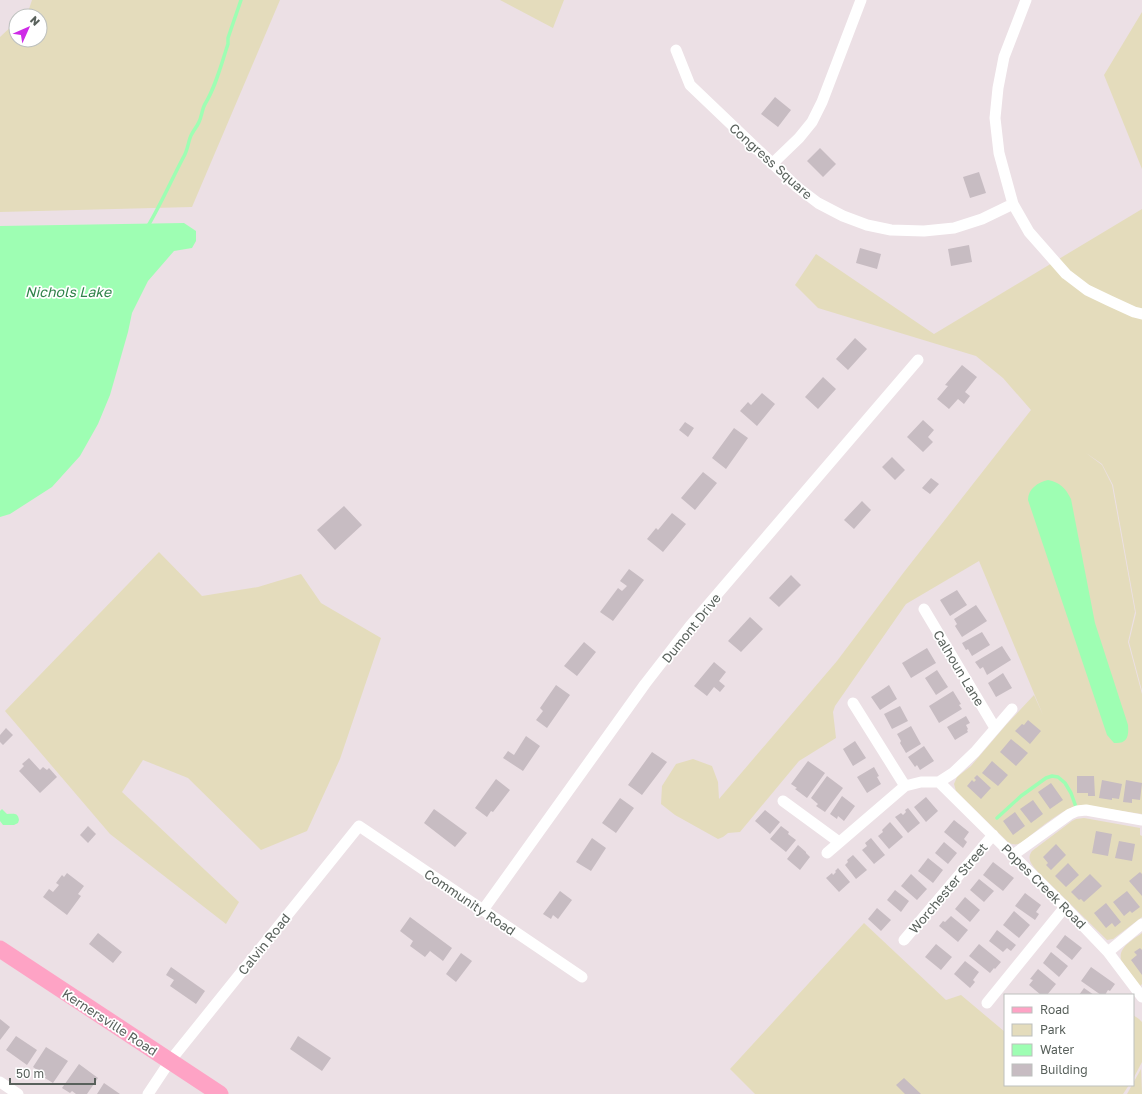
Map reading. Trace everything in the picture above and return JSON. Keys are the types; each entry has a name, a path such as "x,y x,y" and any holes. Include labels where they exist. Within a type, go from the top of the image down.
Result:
{"main road":[{"name":"Kernersville Road","path":"0,949 220,1094"}],"street":[{"path":"772,164 799,138 812,122 822,102 861,0"},
{"path":"1026,0 1004,57 998,88 995,118 999,153 1013,204 1029,232 1066,274 1087,290 1134,312 1142,314"},
{"name":"Congress Square","path":"676,50 690,85 797,188 818,203 843,216 867,225 891,230 924,231 954,228 982,219 1013,204"},
{"name":"Dumont Drive","path":"483,910 645,684 690,626 918,360"},
{"name":"Calhoun Lane","path":"924,609 995,728"},
{"path":"853,703 905,786"},
{"path":"826,853 905,786 921,782 939,782 953,773 975,752 1012,709"},
{"name":"Popes Creek Road","path":"939,782 1065,907 1108,952 1130,990 1142,997"},
{"path":"783,801 839,842"},
{"path":"1013,856 1070,814 1077,811 1086,810 1142,820"},
{"name":"Community Road","path":"359,826 582,978"},
{"name":"Calvin Road","path":"148,1094 170,1061 359,826"},
{"name":"Worchester Street","path":"904,940 993,836"},
{"path":"987,1003 1065,907"},
{"path":"1108,952 1142,924"},
{"path":"0,1082 18,1094"}],"green space":[{"path":"32,0 280,0 192,207 0,212 0,37 8,30 8,48 48,48 48,8 29,8"},
{"path":"500,0 564,0 553,28"},
{"path":"1142,12 1142,169 1104,75"},
{"path":"1142,209 1142,691 1129,642 1136,613 1113,485 1102,464 1086,453 1102,465 1112,485 1135,612 1128,642 1142,694 1142,814 1082,805 1076,806 1062,812 1022,842 1014,844 1009,843 956,791 954,784 957,777 971,766 1034,695 1043,715 979,561 906,604 835,706 833,712 836,738 799,761 740,832 728,833 718,839 675,815 661,804 662,786 676,764 693,759 712,766 718,782 719,799 837,661 904,572 1031,410 1003,378 976,356 818,308 795,285 816,254 934,334"},
{"path":"159,552 202,596 258,587 301,574 321,603 381,638 340,759 307,831 261,850 188,778 143,760 122,792 239,902 226,924 110,834 5,711"},
{"path":"1084,818 1140,828 1140,835 1142,836 1142,917 1113,939 1107,940 1038,872 1030,859 1030,854 1032,851 1072,821"},
{"path":"864,923 946,1000 961,995 1004,1031 1004,1086 1128,1086 1123,1094 755,1094 730,1069"},
{"path":"1142,933 1142,984 1140,986 1121,960 1121,955 1127,944"},
{"path":"1134,1016 1142,1022 1142,1062 1134,1077"},
{"path":"1141,1069 1142,1094 1127,1094 1131,1086 1134,1086 1134,1082"}],"water":[{"name":"Nichols Lake","path":"184,223 196,231 196,241 192,248 174,251 148,281 132,313 110,395 98,424 80,456 52,487 10,514 0,517 0,226"},
{"path":"1048,480 1056,482 1062,486 1071,499 1095,623 1128,725 1126,739 1122,742 1114,743 1107,735 1028,500 1028,496 1034,487 1041,482"},
{"path":"2,809 7,814 18,816 18,823 14,825 3,825 0,821 0,811"}],"building":[{"path":"775,97 791,110 778,127 761,114"},
{"path":"820,148 836,164 823,177 807,161"},
{"path":"979,172 986,193 970,198 963,177"},
{"path":"969,245 972,262 951,266 948,249"},
{"path":"860,248 881,254 877,269 856,263"},
{"path":"855,338 867,349 848,370 836,359"},
{"path":"962,365 977,377 965,392 970,396 964,404 958,399 949,409 937,399 948,386 945,385"},
{"path":"823,377 836,389 818,409 805,397"},
{"path":"762,393 775,404 757,426 740,411 748,402 751,405"},
{"path":"923,420 934,430 928,437 933,442 923,452 907,437"},
{"path":"685,422 694,428 688,437 679,430"},
{"path":"734,428 748,438 726,469 712,458"},
{"path":"892,457 905,470 895,480 882,467"},
{"path":"703,472 717,483 695,510 681,498"},
{"path":"931,478 939,484 930,494 922,488"},
{"path":"862,501 871,510 854,529 844,520"},
{"path":"344,506 362,525 335,550 317,530"},
{"path":"672,513 686,524 663,552 647,539 656,528 658,530"},
{"path":"629,569 644,580 613,621 600,612 618,588 622,591 627,586 620,581"},
{"path":"791,575 801,585 779,607 769,598"},
{"path":"957,590 967,605 950,616 940,600"},
{"path":"976,605 987,621 962,637 955,626 957,624 954,619"},
{"path":"750,617 763,629 741,652 728,641"},
{"path":"982,632 990,645 972,656 962,643"},
{"path":"584,642 596,652 577,676 564,666"},
{"path":"1002,646 1011,660 987,675 983,667 980,669 975,662"},
{"path":"927,648 936,663 911,678 902,663"},
{"path":"714,662 726,672 719,681 725,686 720,692 714,687 707,696 694,686"},
{"path":"937,670 948,687 936,695 925,678"},
{"path":"1003,673 1012,688 996,697 988,683"},
{"path":"556,685 570,695 547,728 536,720 543,711 540,708"},
{"path":"889,685 897,699 880,710 871,697"},
{"path":"953,691 961,704 959,705 962,709 939,723 929,706"},
{"path":"900,706 908,721 892,729 884,714"},
{"path":"966,716 970,723 966,725 968,732 955,740 947,727"},
{"path":"1028,720 1041,731 1030,744 1015,731 1022,724 1024,725"},
{"path":"911,726 921,744 906,753 897,734"},
{"path":"6,728 13,735 3,745 0,742 0,735"},
{"path":"526,736 540,746 523,771 503,758 508,751 514,755"},
{"path":"1011,739 1028,753 1016,766 1000,752"},
{"path":"855,741 866,758 853,766 843,749"},
{"path":"924,746 934,761 920,770 917,765 915,767 908,757"},
{"path":"652,752 667,762 642,795 628,785"},
{"path":"29,758 40,770 43,767 47,770 49,768 57,777 40,793 19,771 24,766 22,764"},
{"path":"808,761 825,773 807,798 791,784"},
{"path":"992,761 1008,775 998,786 982,773"},
{"path":"874,767 881,784 867,793 857,777"},
{"path":"977,775 991,788 981,799 967,786 972,780 974,782 976,780 974,778"},
{"path":"827,776 843,788 825,812 816,806 818,804 811,798"},
{"path":"1077,776 1094,776 1095,796 1088,796 1088,793 1077,793"},
{"path":"496,779 510,790 493,812 491,811 487,817 475,808"},
{"path":"1102,780 1122,784 1119,799 1112,798 1112,800 1099,798"},
{"path":"1126,780 1142,783 1140,800 1132,799 1132,803 1123,802"},
{"path":"1051,783 1063,800 1050,809 1038,792"},
{"path":"842,796 855,806 844,821 838,816 837,819 830,814"},
{"path":"926,797 938,811 926,822 914,807"},
{"path":"620,798 634,808 616,833 602,823"},
{"path":"1033,800 1043,814 1031,823 1020,809"},
{"path":"908,808 920,823 908,833 895,817 901,813 903,815 906,812 905,810"},
{"path":"434,809 467,833 455,847 424,823"},
{"path":"765,810 780,822 770,834 755,821"},
{"path":"1015,812 1025,826 1013,835 1003,821"},
{"path":"954,820 969,832 964,839 967,842 963,848 944,832"},
{"path":"890,822 903,837 889,849 878,836"},
{"path":"88,826 96,834 88,843 80,835"},
{"path":"781,826 796,840 786,852 770,839"},
{"path":"1096,831 1112,834 1108,856 1092,853"},
{"path":"592,838 606,848 591,871 576,862"},
{"path":"871,838 885,855 874,864 862,850 867,846 865,843"},
{"path":"1119,841 1135,844 1132,861 1115,858"},
{"path":"944,842 957,853 948,864 935,853"},
{"path":"1056,844 1066,855 1051,870 1046,865 1048,863 1043,857"},
{"path":"798,845 810,857 800,870 787,859"},
{"path":"853,855 867,870 856,879 845,865 848,862 847,860"},
{"path":"928,858 943,870 933,883 918,871"},
{"path":"993,862 1014,878 1003,891 983,875"},
{"path":"1068,863 1079,875 1066,887 1055,876"},
{"path":"838,868 850,882 839,892 826,878 832,873 833,875"},
{"path":"1140,872 1142,874 1142,896 1129,881"},
{"path":"67,873 84,886 78,894 81,896 67,915 43,897 49,889 53,892 59,885 56,883 62,875 64,877"},
{"path":"911,874 927,889 917,900 901,886"},
{"path":"1090,874 1102,886 1084,902 1081,899 1079,900 1071,892"},
{"path":"979,879 994,891 984,902 970,890"},
{"path":"895,890 909,901 901,912 887,900"},
{"path":"560,891 572,900 558,919 553,915 551,919 543,914"},
{"path":"1127,891 1140,907 1132,913 1130,911 1124,916 1113,902"},
{"path":"1025,893 1041,905 1036,912 1039,914 1035,920 1015,906"},
{"path":"965,897 980,910 970,922 955,909"},
{"path":"1106,903 1121,922 1115,927 1112,923 1106,928 1094,913"},
{"path":"877,908 891,920 881,931 868,919"},
{"path":"1014,911 1030,925 1019,938 1003,925"},
{"path":"951,916 968,930 958,942 939,926 943,921 945,922"},
{"path":"410,917 452,948 443,961 430,951 425,957 410,946 413,941 400,931"},
{"path":"997,930 1016,945 1011,951 1007,948 1003,952 989,941"},
{"path":"98,933 122,952 113,963 89,944"},
{"path":"1065,935 1082,948 1072,960 1056,947"},
{"path":"936,944 952,957 941,970 925,957"},
{"path":"979,944 1001,962 990,973 969,956"},
{"path":"1140,948 1142,950 1142,975 1131,960 1137,955 1134,952"},
{"path":"1051,952 1068,966 1059,977 1043,963"},
{"path":"461,953 472,961 456,982 446,974"},
{"path":"965,961 979,972 973,980 975,982 970,988 954,974"},
{"path":"171,967 205,991 196,1004 170,986 174,980 166,975"},
{"path":"1091,967 1115,984 1106,994 1100,994 1081,981"},
{"path":"1038,969 1056,984 1048,994 1040,994 1029,985 1033,980 1030,979"},
{"path":"1084,988 1093,994 1080,994"},
{"path":"0,1019 10,1027 0,1040"},
{"path":"16,1036 37,1050 27,1065 6,1050"},
{"path":"298,1036 331,1058 322,1071 290,1049"},
{"path":"46,1047 68,1061 53,1083 33,1067"},
{"path":"79,1064 98,1078 87,1094 76,1094 72,1091 70,1093 62,1088"},
{"path":"904,1078 921,1094 905,1094 896,1085"},
{"path":"104,1083 120,1094 97,1094"}],"waterway":[{"path":"148,226 184,156 191,136 199,122 204,106 221,67 228,44 228,38 241,0"},
{"path":"997,818 1021,796 1046,778 1052,776 1058,777 1065,783 1071,793 1076,807"}]}
